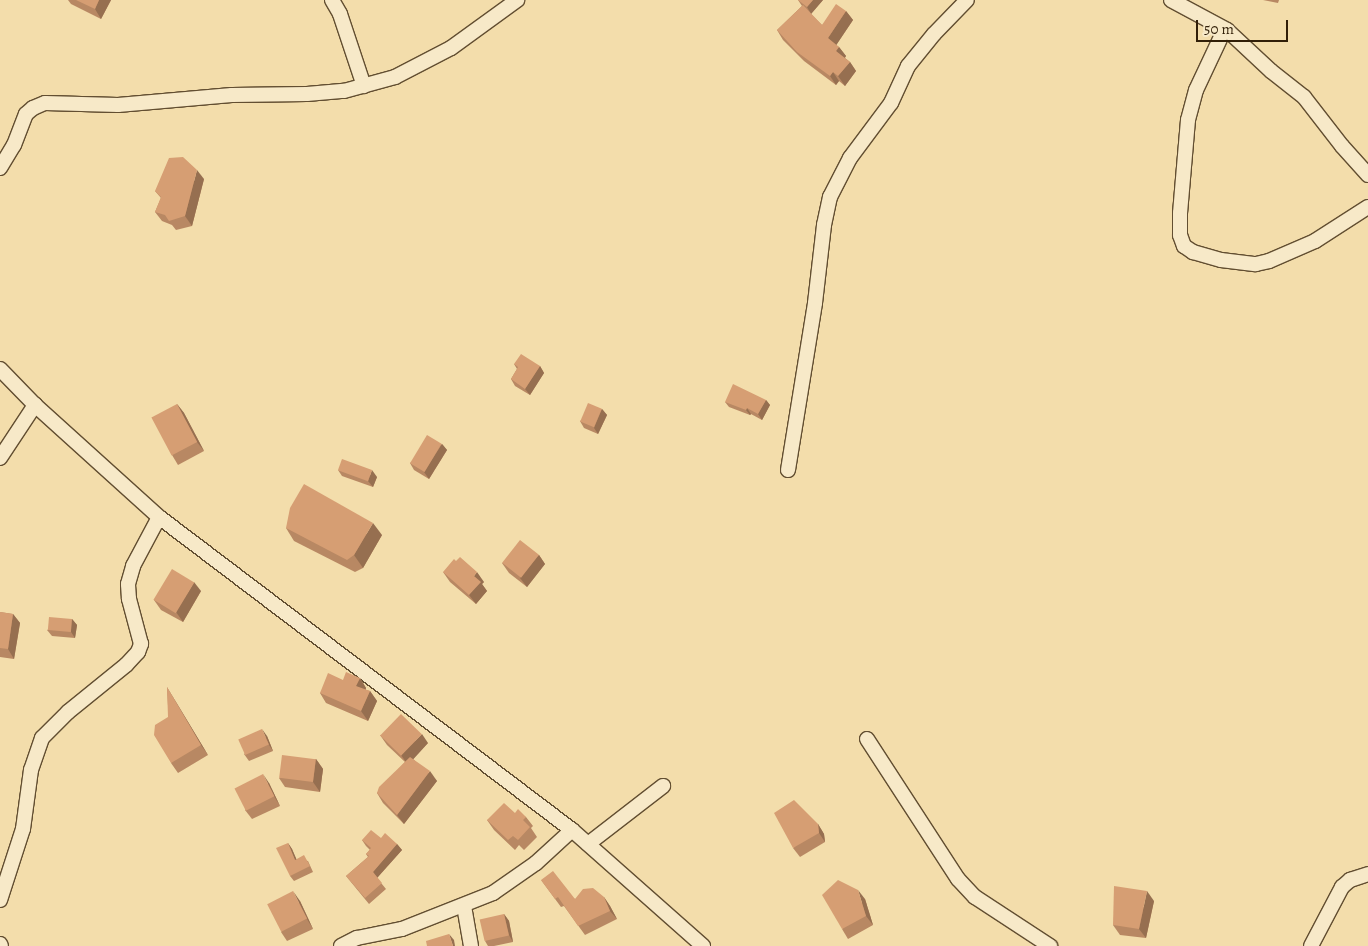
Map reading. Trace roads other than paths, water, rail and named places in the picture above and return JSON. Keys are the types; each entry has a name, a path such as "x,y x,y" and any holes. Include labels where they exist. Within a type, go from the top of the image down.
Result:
{"street":[{"path":"332,0 340,14 364,86"},
{"path":"0,168 14,145 26,114 33,108 45,103 118,105 232,95 307,94 344,91 395,77 450,48 517,0"},
{"path":"788,470 815,303 824,225 830,197 850,158 890,103 908,66 934,34 967,0"},
{"path":"1171,0 1227,30 1271,71 1304,97 1342,146 1368,175"},
{"path":"1220,39 1196,90 1188,120 1180,213 1180,235 1184,246 1193,252 1221,260 1256,264 1269,261 1315,241 1368,207"},
{"path":"0,369 35,405 159,517 572,830 703,946"},
{"path":"0,458 35,405"},
{"path":"0,900 23,829 30,770 42,738 68,712 126,665 138,652 141,644 129,599 128,584 133,566 159,517"},
{"path":"867,739 958,879 975,897 1050,946"},
{"path":"588,844 663,786"},
{"path":"341,946 357,938 402,929 493,894 536,862 572,830"},
{"path":"1311,946 1342,887 1350,880 1368,874"},
{"path":"464,906 471,946"}]}
